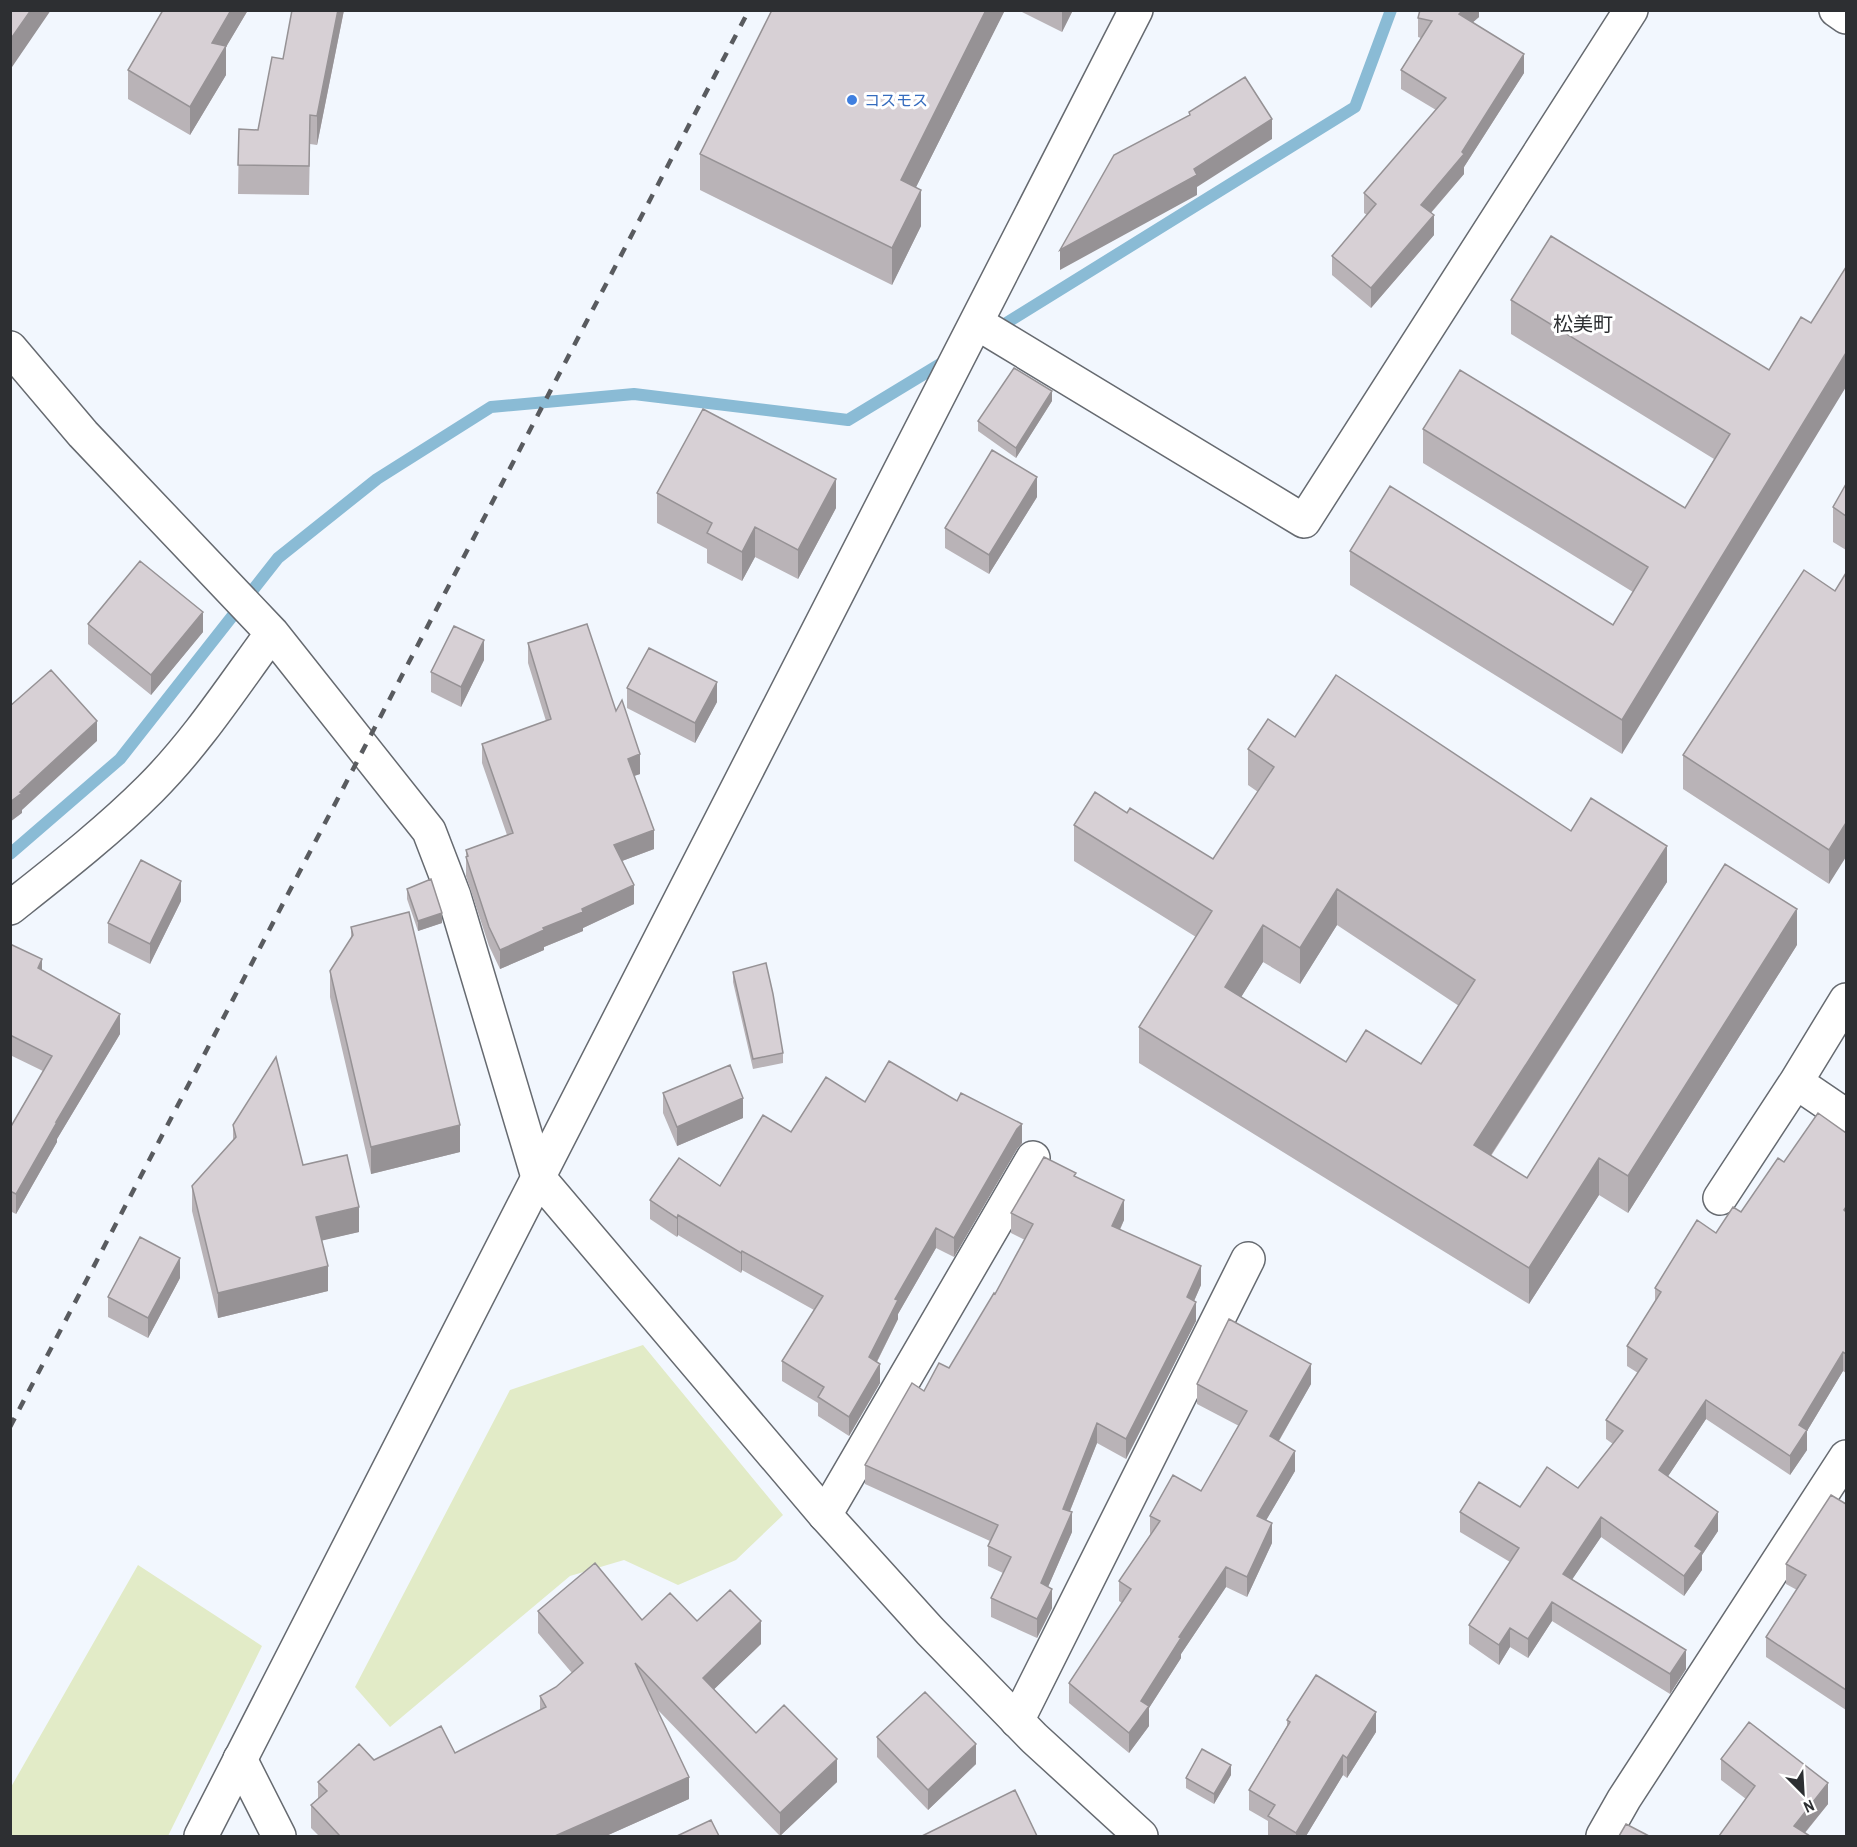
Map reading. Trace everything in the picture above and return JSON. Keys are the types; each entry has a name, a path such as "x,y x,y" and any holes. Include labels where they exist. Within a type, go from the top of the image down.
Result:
{"street":[{"path":"201,1836 1136,10"},
{"path":"977,323 1304,521 1631,10"},
{"path":"1836,10 1846,17"},
{"path":"10,348 83,434 272,633 429,831 454,896 538,1177 825,1515 930,1631 1034,1738 1141,1836"},
{"path":"10,908 82,850 151,788 201,730 272,633"},
{"path":"1720,1198 1796,1082 1846,1000"},
{"path":"1796,1082 1846,1116"},
{"path":"825,1515 1033,1158"},
{"path":"1017,1721 1248,1259"},
{"path":"1603,1836 1624,1799 1843,1471"},
{"path":"240,1759 279,1836"}],"green space":[{"path":"643,1345 783,1515 736,1560 678,1585 624,1560 570,1576 390,1727 355,1687 510,1390"},
{"path":"138,1565 262,1646 168,1836 11,1836 11,1787"}],"building":[{"path":"10,10 31,10 10,40"},
{"path":"163,10 231,10 212,43 226,46 190,107 128,70"},
{"path":"292,10 338,10 317,116 310,115 309,166 238,165 239,129 258,130 272,57 283,59"},
{"name":"コスモス","path":"772,10 986,10 901,180 921,190 892,248 700,154"},
{"path":"1420,10 1463,10 1459,14 1524,54 1462,152 1464,154 1421,205 1434,215 1371,288 1332,256 1376,204 1364,193 1446,98 1401,70 1432,21 1418,18"},
{"path":"1245,77 1272,119 1194,169 1197,175 1060,250 1114,155 1190,115 1189,112"},
{"path":"1551,236 1769,370 1801,317 1811,323 1846,267 1846,353 1622,720 1350,551 1390,486 1613,625 1648,567 1423,429 1460,370 1685,508 1730,434 1511,300"},
{"path":"1014,368 1052,391 1016,448 978,421"},
{"path":"703,409 836,479 798,550 755,527 742,552 707,533 712,523 657,493"},
{"path":"992,450 1037,477 989,555 945,528"},
{"path":"1846,484 1846,516 1833,507"},
{"path":"140,561 203,612 151,675 88,624"},
{"path":"1804,570 1835,591 1846,573 1846,823 1829,850 1683,755"},
{"path":"587,624 616,711 622,700 640,754 628,759 654,830 614,845 634,885 582,909 583,912 543,928 544,930 500,950 489,927 466,857 468,856 466,850 513,833 482,744 551,719 528,643"},
{"path":"454,626 484,640 461,687 431,672"},
{"path":"649,648 717,682 695,723 627,688"},
{"path":"51,670 97,721 10,802 10,706"},
{"path":"1336,675 1571,831 1591,798 1667,846 1474,1145 1527,1178 1725,864 1797,909 1628,1176 1599,1158 1529,1268 1139,1027 1212,911 1074,825 1095,792 1127,813 1130,808 1213,859 1274,767 1248,749 1268,719 1295,737","holes":["1337,889 1475,980 1421,1064 1366,1030 1346,1062 1225,987 1263,925 1300,948"]},
{"path":"141,860 181,881 150,944 108,923"},
{"path":"431,879 442,913 418,921 407,889"},
{"path":"409,912 460,1125 371,1147 330,971 353,935 351,927"},
{"path":"10,944 42,959 38,968 120,1014 16,1194 10,1191 10,1128 52,1056 10,1035"},
{"path":"766,963 783,1053 753,1059 733,972"},
{"path":"276,1057 303,1165 347,1155 359,1207 316,1217 328,1266 218,1293 192,1186 236,1137 233,1125"},
{"path":"889,1061 957,1101 961,1093 1022,1124 954,1238 936,1228 895,1299 898,1300 869,1357 880,1364 849,1417 818,1397 824,1387 782,1361 823,1296 742,1251 741,1253 678,1215 677,1218 650,1200 679,1158 720,1186 763,1115 791,1132 826,1077 865,1102"},
{"path":"730,1065 743,1098 677,1127 663,1093"},
{"path":"1818,1113 1846,1133 1846,1207 1844,1210 1846,1212 1846,1354 1843,1352 1799,1425 1807,1430 1790,1456 1706,1400 1659,1470 1718,1512 1695,1546 1702,1551 1684,1576 1601,1517 1563,1574 1686,1650 1670,1674 1552,1602 1528,1639 1510,1628 1499,1645 1469,1625 1519,1548 1460,1512 1479,1482 1520,1507 1547,1467 1578,1488 1623,1431 1606,1420 1647,1359 1627,1346 1661,1292 1655,1288 1697,1220 1716,1233 1733,1207 1741,1212 1778,1158 1784,1162"},
{"path":"1044,1157 1076,1173 1074,1176 1124,1200 1112,1226 1201,1266 1187,1297 1196,1302 1126,1439 1097,1423 1063,1509 1072,1512 1041,1583 1052,1589 1037,1619 991,1598 1011,1557 988,1546 998,1525 865,1465 912,1383 924,1391 939,1363 949,1368 995,1294 1033,1224 1011,1213"},
{"path":"140,1237 180,1258 148,1318 108,1297"},
{"path":"1229,1319 1311,1364 1270,1436 1295,1451 1257,1516 1272,1523 1247,1577 1226,1567 1179,1637 1181,1638 1141,1701 1149,1706 1129,1733 1069,1683 1131,1589 1119,1581 1160,1521 1150,1516 1173,1475 1201,1491 1247,1411 1197,1384"},
{"path":"1831,1495 1846,1504 1846,1690 1766,1637 1806,1575 1786,1564"},
{"path":"595,1563 642,1620 670,1593 697,1621 730,1590 761,1621 703,1678 756,1733 784,1705 837,1759 780,1813 635,1663 689,1777 555,1836 340,1836 311,1805 327,1791 318,1782 359,1744 374,1760 441,1726 455,1753 546,1707 540,1696 556,1687 583,1663 538,1611"},
{"path":"1316,1675 1376,1712 1347,1758 1343,1755 1296,1833 1268,1816 1275,1805 1249,1790 1290,1722 1287,1720"},
{"path":"925,1692 976,1744 928,1790 877,1737"},
{"path":"1749,1722 1828,1783 1794,1826 1810,1836 1719,1836 1755,1786 1721,1759"},
{"path":"1202,1749 1231,1765 1214,1794 1186,1778"},
{"path":"1015,1790 1037,1836 922,1836"},
{"path":"711,1820 719,1836 677,1836"},
{"path":"1626,1824 1649,1836 1619,1836"}],"waterway":[{"path":"995,330 1355,107 1391,10"},
{"path":"10,854 120,759 278,558 377,479 491,407 634,394 848,420 947,360"}],"railway":[{"path":"10,1427 749,10"}],"place":[{"name":"コスモス","path":"852,100"}],"district":[{"name":"松美町","path":"1583,324"}]}
